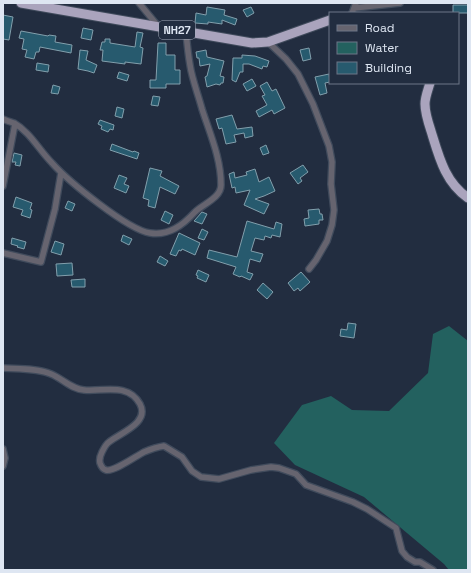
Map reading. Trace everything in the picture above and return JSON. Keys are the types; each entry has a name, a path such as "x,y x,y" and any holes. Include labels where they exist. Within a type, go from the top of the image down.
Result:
{"highway":[{"name":"NH27","path":"21,3 252,43 268,42 329,20"},
{"path":"430,84 425,103 426,114 441,165 449,178 468,198"}],"street":[{"path":"139,3 158,27"},
{"path":"354,8 400,3"},
{"path":"3,119 14,124 28,135 61,173 106,208 134,227 149,233 174,230 190,219 199,208 219,194 221,187 220,170 214,146 202,110 190,65 186,32"},
{"path":"268,42 286,59 298,74 313,104 329,146 332,162 331,184 334,210 332,225 327,241 309,270"},
{"path":"3,186 14,124"},
{"path":"3,253 41,262 55,209 61,173"},
{"path":"3,368 51,374 67,384 83,390 110,389 121,390 132,394 141,406 141,414 136,425 107,442 99,460 102,467 106,470 111,470 143,453 164,446 182,458 192,471 200,477 218,479 251,470 271,467 279,468 296,474 306,485 353,502 385,520 396,528 402,552 415,562 420,562 432,570"},
{"path":"3,448 5,458 3,466"}],"water":[{"path":"449,326 468,341 468,570 449,570 444,564 364,497 295,465 274,443 302,405 331,396 352,410 389,411 428,373 433,334"}],"building":[{"path":"453,5 468,5 468,13 453,12"},
{"path":"207,7 225,10 224,15 237,19 235,25 222,20 222,24 208,22 208,24 195,23 196,13 206,15"},
{"path":"251,7 254,13 247,17 243,10"},
{"path":"3,15 13,17 9,40 3,39"},
{"path":"83,28 93,30 91,40 81,38"},
{"path":"21,31 56,36 55,42 72,45 71,53 40,47 39,52 36,52 34,59 25,57 27,50 22,49 24,39 19,38"},
{"path":"137,32 143,33 140,47 143,48 141,64 125,62 125,64 102,61 103,50 100,50 102,42 105,42 105,39 110,39 110,43 135,47"},
{"path":"158,43 166,43 166,55 175,55 175,70 180,70 180,84 166,84 166,88 150,88 150,80 156,80"},
{"path":"309,48 311,59 303,61 300,50"},
{"path":"80,50 88,51 86,60 97,65 94,73 78,69"},
{"path":"206,50 207,57 224,61 220,76 224,77 223,83 220,85 216,84 207,87 205,77 207,76 210,64 200,66 199,58 197,58 196,52"},
{"path":"242,55 255,56 269,61 267,67 263,66 262,69 249,64 243,64 243,72 240,72 236,82 232,80 233,58 242,58"},
{"path":"37,63 49,65 48,72 36,70"},
{"path":"119,72 129,75 127,81 117,78"},
{"path":"329,74 329,82 325,83 327,93 320,95 315,77"},
{"path":"252,79 256,86 247,91 243,84"},
{"path":"267,82 272,91 276,89 285,108 274,114 272,110 259,117 256,111 267,105 262,96 265,95 260,86"},
{"path":"53,85 60,87 58,94 51,93"},
{"path":"153,96 160,97 158,106 151,105"},
{"path":"117,107 124,109 122,118 115,116"},
{"path":"232,115 237,129 252,127 253,136 245,138 244,133 234,135 236,142 226,144 222,128 219,129 216,119"},
{"path":"100,120 114,125 113,130 110,129 108,132 101,129 102,126 98,124"},
{"path":"112,144 139,153 137,159 110,150"},
{"path":"266,145 269,153 263,155 260,148"},
{"path":"14,153 22,155 20,166 15,165 16,162 12,162"},
{"path":"303,165 308,172 300,178 302,181 298,184 290,173"},
{"path":"150,168 162,171 160,176 179,186 175,194 160,187 155,208 148,206 149,200 143,198"},
{"path":"255,169 259,182 269,177 275,191 255,199 269,204 264,214 244,205 250,190 236,193 235,187 232,188 229,174 234,172 235,178 247,175 246,172"},
{"path":"119,175 127,178 124,184 129,186 126,193 114,188"},
{"path":"16,197 32,203 30,218 21,215 23,210 13,207"},
{"path":"68,201 75,204 72,211 65,208"},
{"path":"319,209 323,220 319,220 319,224 305,226 304,219 309,218 308,210"},
{"path":"165,211 173,215 169,224 161,220"},
{"path":"202,212 207,214 202,224 194,221"},
{"path":"247,221 274,229 276,222 282,224 280,237 272,235 271,238 265,236 264,240 255,238 251,251 263,254 260,262 250,259 247,272 253,274 250,280 233,274 236,267 207,258 209,250 237,257"},
{"path":"202,229 208,232 204,240 198,238"},
{"path":"179,233 200,243 195,255 182,249 181,251 179,250 176,256 170,254"},
{"path":"123,235 132,239 129,245 121,241"},
{"path":"12,238 26,242 24,249 11,244"},
{"path":"55,241 64,244 61,255 51,252"},
{"path":"160,256 168,261 165,266 157,262"},
{"path":"72,263 73,275 57,276 56,264"},
{"path":"198,270 209,275 206,282 197,278 198,276 196,275"},
{"path":"301,272 310,282 300,291 298,288 294,291 288,283"},
{"path":"85,279 85,287 72,287 71,280"},
{"path":"263,283 273,292 267,299 257,290"},
{"path":"348,323 356,324 354,338 340,336 341,329 347,330"}]}
